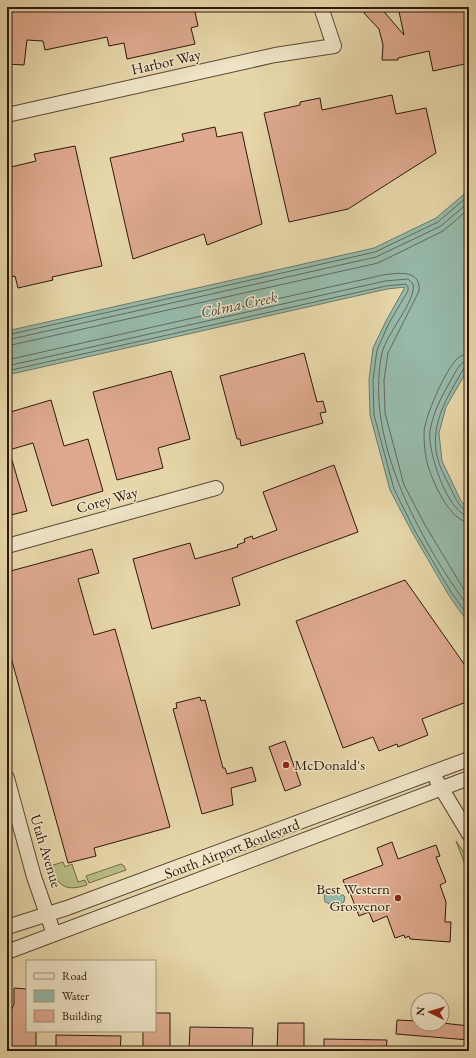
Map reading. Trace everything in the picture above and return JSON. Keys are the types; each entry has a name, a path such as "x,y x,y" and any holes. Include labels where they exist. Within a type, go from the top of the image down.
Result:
{"street":[{"name":"Harbor Way","path":"7,115 275,55 334,46 321,7"},
{"name":"Corey Way","path":"7,546 216,488"},
{"name":"South Airport Boulevard","path":"7,927 67,908 469,759"},
{"path":"431,773 469,834"},
{"name":"Utah Avenue","path":"7,778 34,877 54,934"},
{"name":"South Airport Boulevard","path":"7,952 469,778"}],"green space":[{"path":"456,841 469,860 469,875"},
{"path":"63,862 65,867 72,864 78,882 85,880 87,885 73,888 63,886 59,883 50,866"},
{"path":"121,864 126,870 89,883 86,876"}],"water":[{"name":"Colma Creek","path":"469,190 469,367 446,407 439,433 442,461 461,501 469,509 469,624 448,594 412,532 390,490 370,415 369,380 373,348 405,287 387,289 7,375 7,331 374,248 436,218"},
{"path":"330,893 343,895 345,897 344,902 336,906 325,902 324,895"}],"building":[{"path":"7,7 194,7 198,26 191,28 195,44 127,59 124,43 109,46 107,37 45,50 43,41 27,40 24,65 7,64"},
{"path":"371,7 380,7 404,35 398,7 469,7 469,63 433,71 429,51 398,58 398,60 382,60 383,45 379,29 364,13"},
{"path":"392,95 396,114 426,108 436,153 348,209 289,222 264,113 300,105 300,102 320,98 322,110"},
{"path":"215,127 217,137 242,132 262,224 207,245 204,234 133,259 110,158 184,141 182,134"},
{"path":"75,146 102,266 52,277 53,280 18,288 15,276 7,278 7,168 36,161 34,154"},
{"path":"304,353 317,402 323,401 326,412 320,413 323,423 241,446 240,439 237,439 220,376"},
{"path":"171,371 190,439 158,448 163,468 117,480 93,392"},
{"path":"51,400 64,446 88,439 103,491 52,506 33,443 9,450 27,511 7,516 7,413"},
{"path":"334,465 358,532 232,578 240,605 152,629 133,559 190,543 195,559 238,547 237,545 245,542 244,539 252,536 253,539 277,530 263,492"},
{"path":"92,549 99,573 78,579 94,635 115,629 170,827 94,848 96,856 68,863 7,643 7,572"},
{"path":"405,580 469,671 469,701 422,719 428,735 398,747 397,744 379,751 373,737 343,748 296,621"},
{"path":"200,697 201,701 205,700 223,768 225,768 227,774 252,767 256,781 231,788 233,805 202,814 173,709 177,708 176,703"},
{"path":"285,741 301,785 285,791 269,747"},
{"name":"Best Western Grosvenor","path":"392,842 398,859 436,845 440,856 436,857 446,882 440,885 446,902 445,922 451,922 450,942 410,939 409,936 405,938 404,935 395,938 387,916 373,922 369,912 359,916 349,890 347,891 343,880 383,865 377,848"},
{"path":"14,988 26,989 26,1032 36,1032 36,1051 7,1051 7,1020 14,1004"},
{"path":"156,1013 170,1013 170,1051 143,1051 143,1032 156,1032"},
{"path":"397,1020 410,1021 410,1032 450,1032 450,1024 469,1026 469,1040 396,1034"},
{"path":"278,1023 304,1023 304,1051 277,1051"},
{"path":"190,1027 253,1028 252,1051 189,1051"},
{"path":"56,1035 121,1036 120,1051 56,1051"},
{"path":"324,1039 387,1040 386,1051 324,1051"}],"place":[{"name":"McDonald's","path":"286,765"},
{"name":"Best Western Grosvenor","path":"398,898"}]}
